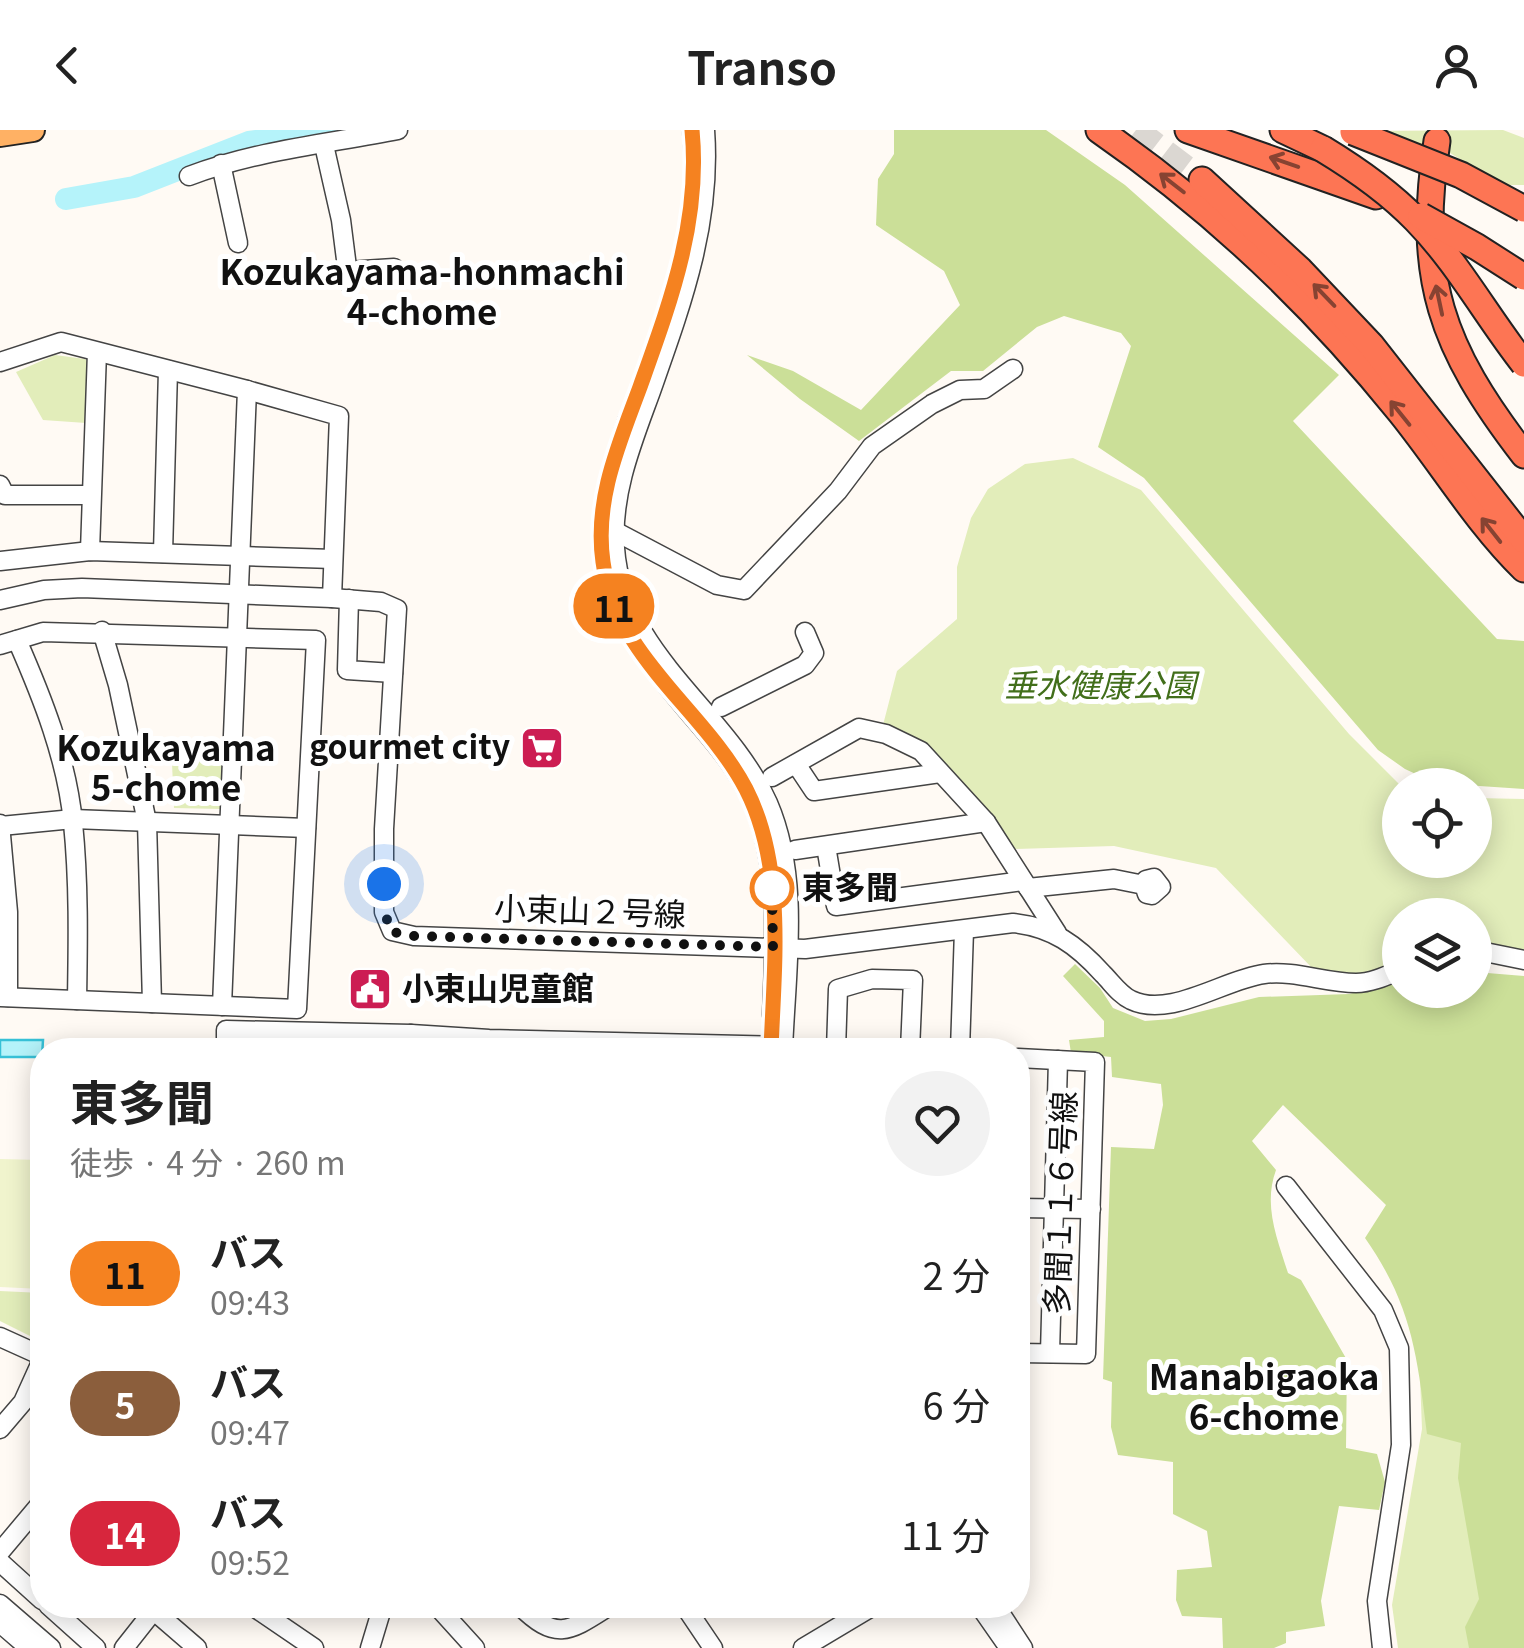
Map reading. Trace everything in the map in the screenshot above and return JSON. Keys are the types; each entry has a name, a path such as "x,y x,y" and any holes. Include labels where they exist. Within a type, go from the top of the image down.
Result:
{"highway":[{"path":"1099,130 1209,213 1304,304 1400,413 1524,569"},
{"path":"1188,130 1376,196 1447,230 1524,277"},
{"path":"1283,130 1368,178 1416,220 1458,270 1524,364"},
{"path":"1350,131 1460,174 1524,208"},
{"path":"1438,141 1430,230 1444,324 1468,376 1524,455"},
{"path":"1202,180 1300,270 1360,333 1524,540"}],"main road":[{"path":"0,135 33,130"}],"street":[{"path":"189,176 265,152 398,130"},
{"path":"692,130 693,191 681,266 615,457 607,527 621,586 636,622 662,661 740,756 767,800 784,860 789,909 781,948 777,1038"},
{"path":"607,527 698,248 706,196 705,130"},
{"path":"324,145 342,220 348,277 394,268"},
{"path":"221,164 238,243"},
{"path":"0,362 61,342 339,416 333,559 341,599 347,670 394,672 397,610 380,602 341,599 239,594 82,588 44,590 0,600"},
{"path":"90,551 97,352"},
{"path":"607,527 717,584 744,590 838,491 872,446 932,404 960,390 984,389 1013,368"},
{"path":"163,553 168,370"},
{"path":"222,1006 247,390"},
{"path":"0,485 5,495 90,495"},
{"path":"0,562 90,551 333,559"},
{"path":"102,631 148,822 152,1003"},
{"path":"77,1000 73,819 44,704 8,642 43,632 102,631 316,640 297,1009 222,1006 4,997 8,912 0,825 73,819 306,828"},
{"path":"721,707 805,665 814,653 805,632"},
{"name":"小束山２号線","path":"394,672 384,829 384,912 392,932 414,936 781,948 1013,923 1058,934"},
{"path":"772,777 858,728 886,734 921,751 986,822 1058,934 1083,953 1121,994 1143,1004 1171,1003 1263,974 1356,983 1382,975"},
{"path":"796,764 814,791 940,772"},
{"path":"794,850 986,822"},
{"path":"826,846 836,906 1026,884 1114,879 1144,885"},
{"path":"960,1038 964,930"},
{"path":"1492,953 1524,960"},
{"path":"836,1038 838,989 872,978 913,980 911,1038"},
{"path":"226,1038 226,1030 282,1038"},
{"name":"多聞１１６号線","path":"1030,1059 1095,1062 1086,1354 1030,1353"},
{"path":"1050,1354 1058,1060"},
{"path":"1286,1186 1384,1310 1399,1348 1401,1445 1377,1601 1382,1648"},
{"path":"1030,1208 1091,1210"},
{"path":"0,1337 30,1352"},
{"path":"0,1429 23,1402 30,1386"},
{"path":"0,1552 30,1516"},
{"path":"0,1562 30,1587"},
{"path":"0,1604 51,1648"},
{"path":"65,1618 96,1648"},
{"path":"124,1648 148,1618"},
{"path":"166,1618 197,1648"},
{"path":"270,1618 314,1648"},
{"path":"374,1646 380,1618"},
{"path":"448,1618 475,1648"},
{"path":"532,1618 555,1632 576,1627 590,1618"},
{"path":"693,1618 713,1648"},
{"path":"803,1648 853,1618"},
{"path":"987,1618 1009,1648"},
{"path":"1003,1618 1023,1648"},
{"path":"0,1623 29,1648"}],"green space":[{"path":"894,130 1046,130 1125,185 1339,375 1293,421 1497,639 1524,641 1524,789 1492,787 1492,768 1404,768 1378,750 1144,478 1098,447 1131,346 1121,333 1064,316 1037,327 983,371 951,371 859,441 747,355 793,371 861,410 960,305 944,271 876,225 878,179 894,154"},
{"path":"1503,130 1524,138 1524,185 1502,185 1450,153 1375,131"},
{"path":"55,355 85,359 90,365 86,423 43,420 16,372"},
{"name":"垂水健康公園","path":"1073,458 1141,490 1349,734 1383,768 1382,878 1492,878 1492,798 1524,799 1524,951 1492,946 1492,898 1382,898 1382,969 1348,978 1313,969 1216,868 1114,846 1013,849 982,803 927,748 883,725 897,671 957,619 957,567 971,518 988,489 1025,464"},
{"path":"223,739 221,809 174,808 171,741"},
{"path":"1075,964 1100,988 1113,1008 1145,1021 1171,1019 1259,997 1349,994 1382,986 1382,1008 1492,1008 1492,973 1524,976 1524,1648 1469,1648 1465,1627 1479,1599 1458,1478 1461,1443 1427,1434 1420,1379 1403,1309 1365,1238 1386,1205 1283,1105 1252,1141 1276,1170 1271,1209 1276,1234 1288,1273 1301,1280 1347,1360 1346,1448 1377,1454 1385,1482 1379,1510 1339,1506 1321,1601 1325,1626 1286,1632 1286,1643 1274,1648 1223,1648 1222,1618 1182,1616 1176,1600 1177,1570 1212,1567 1207,1531 1173,1514 1173,1462 1118,1455 1111,1427 1112,1382 1103,1379 1111,1147 1154,1149 1163,1105 1161,1084 1112,1077 1111,1057 1071,1053 1069,1040 1104,1037 1104,1021 1063,976"},
{"path":"1524,1152 1524,1648 1398,1648 1392,1605 1422,1429 1419,1352"},
{"path":"0,1159 30,1160 30,1288 0,1287"},
{"path":"0,1291 30,1292 30,1336 0,1321"}],"water":[{"path":"0,1040 30,1040 30,1057 0,1057"}],"waterway":[{"path":"66,199 134,187 249,142 332,130"}],"tunnel":[{"path":"1136,130 1202,180"}],"bus line":[{"name":"11","path":"692,130 693,191 681,266 607,482 600,524 601,546 612,602 629,636 731,764 754,805 766,845 772,893 771,1038"}],"place":[{"name":"gourmet city","path":"542,748"},
{"name":"東多聞","path":"772,888"},
{"name":"小束山児童館","path":"370,989"}],"district":[{"name":"Kozukayama-honmachi 4-chome","path":"422,293"},
{"name":"Kozukayama 5-chome","path":"166,769"},
{"name":"Manabigaoka 6-chome","path":"1264,1398"}],"route":[{"path":"384,884 384,912 392,932 414,936 773,947 772,888"}]}
